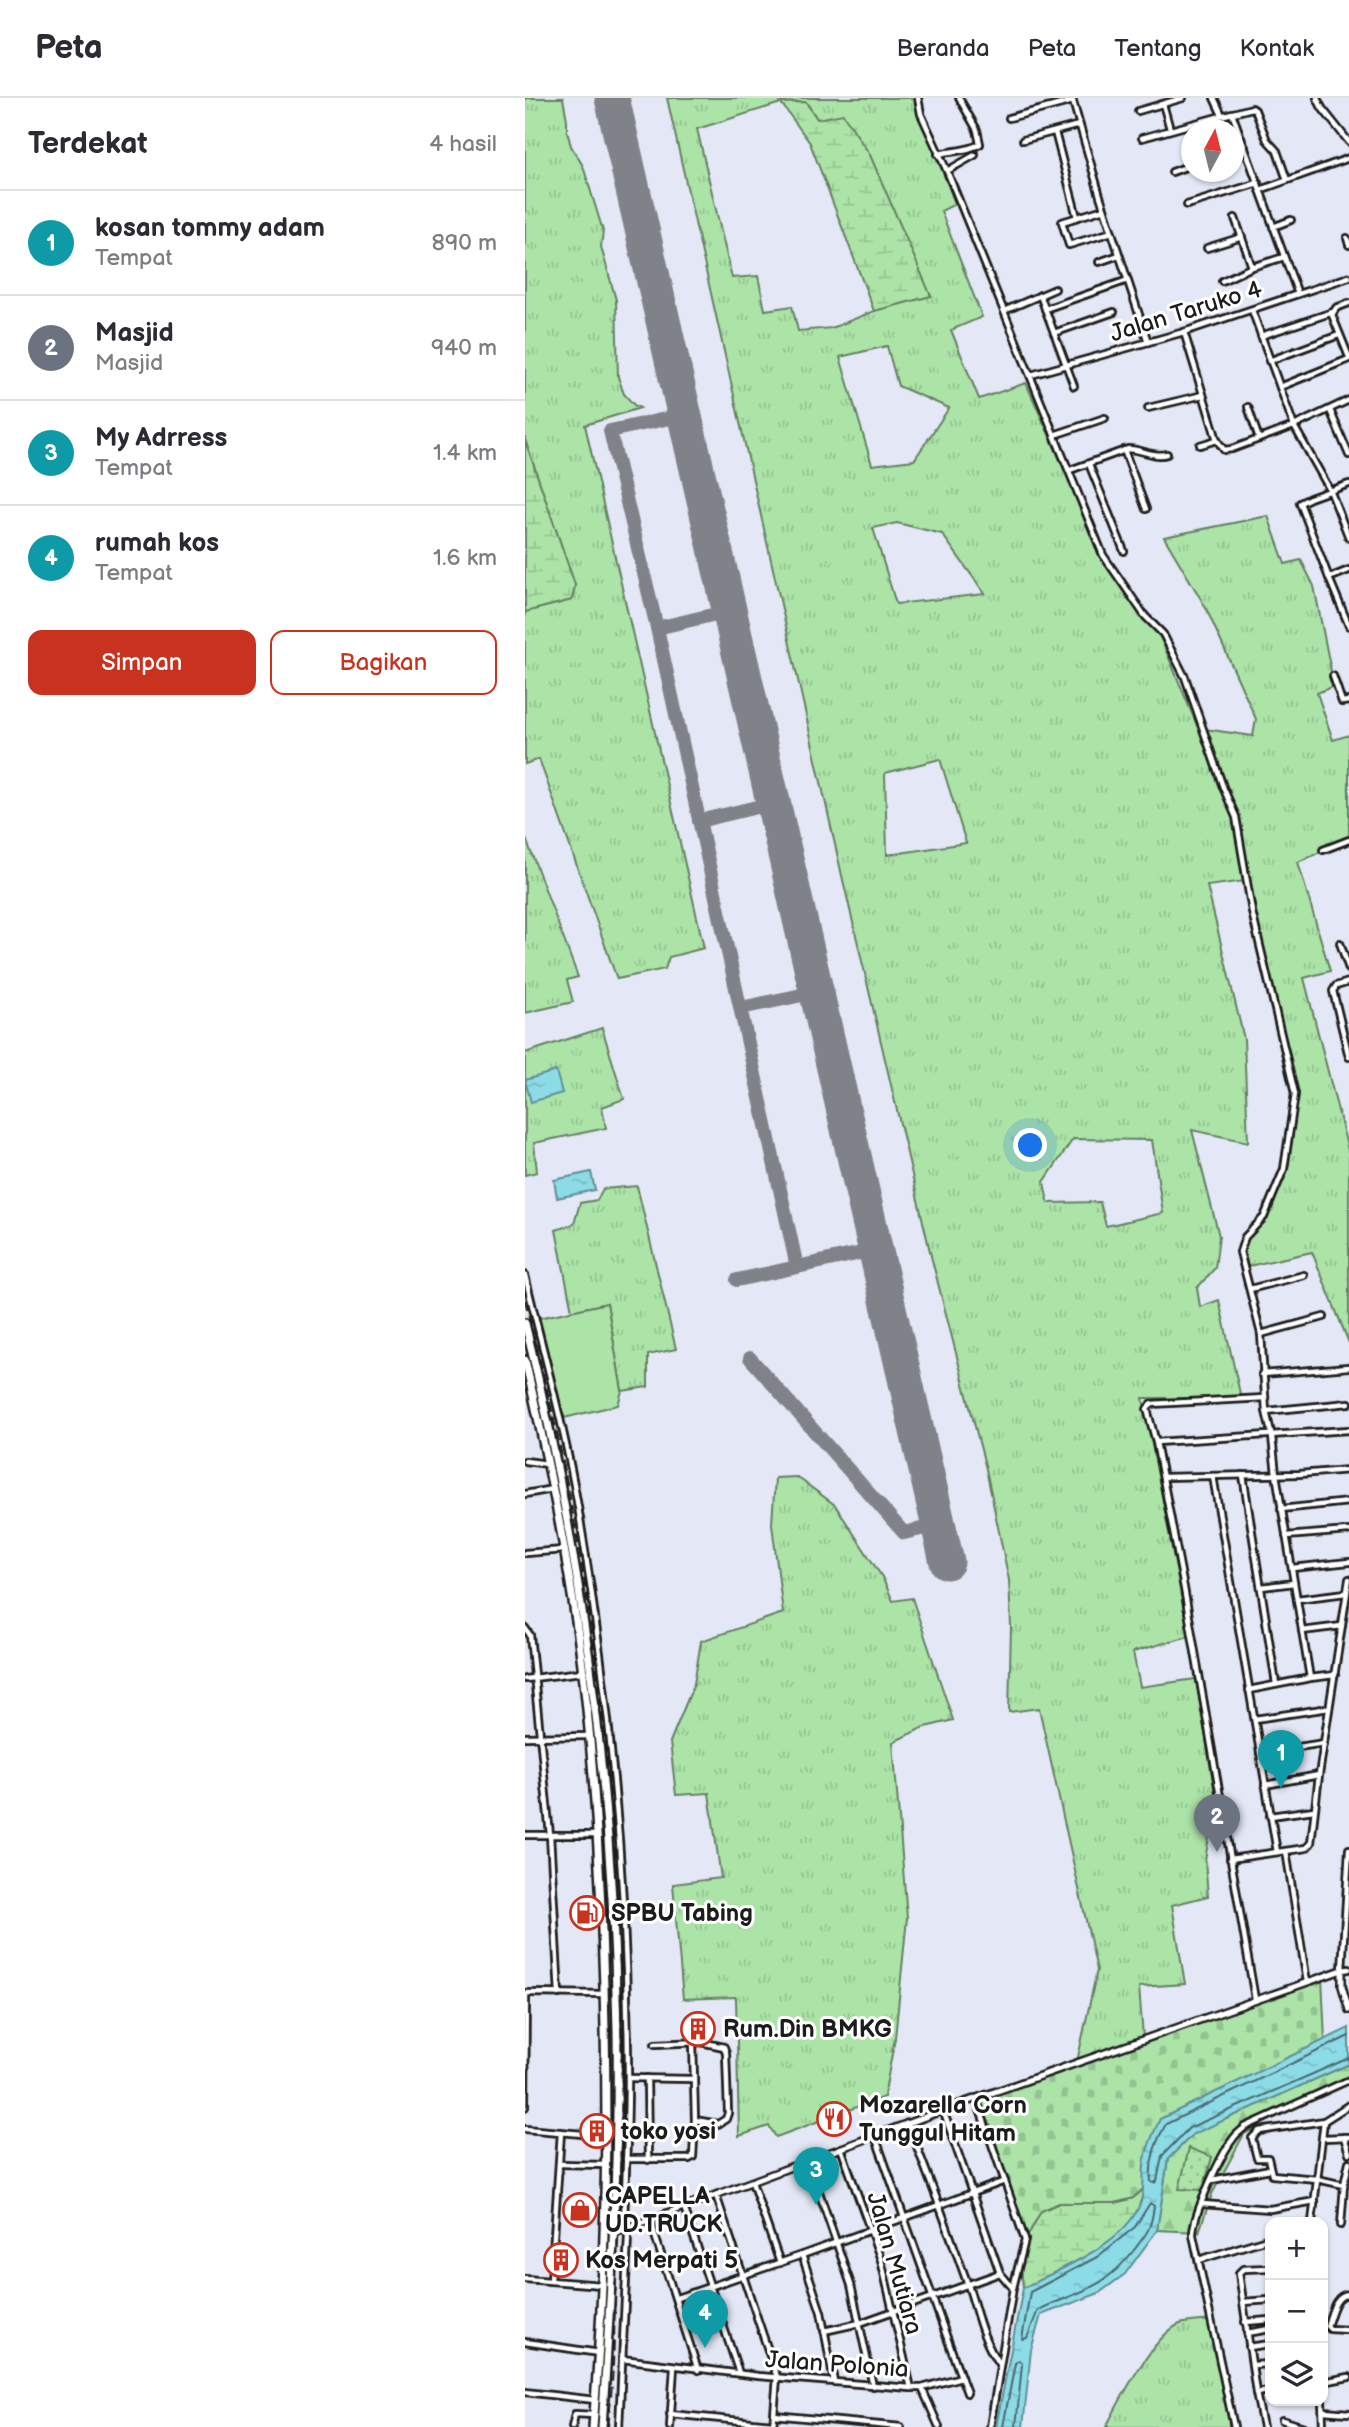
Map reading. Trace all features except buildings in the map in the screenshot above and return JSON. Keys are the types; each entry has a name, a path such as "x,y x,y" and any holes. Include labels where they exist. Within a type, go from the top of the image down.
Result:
{"highway":[{"path":"525,1323 527,1343 560,1478 603,1775 609,1858 617,2032 614,2233 602,2427"},
{"path":"525,1360 582,1638 582,1672 600,1858 607,2033 607,2136 599,2353 593,2427"},
{"path":"600,1858 609,1858"},
{"path":"607,2033 617,2032"}],"street":[{"path":"918,98 921,114 947,171 1103,555 1145,616 1163,634 1185,677 1236,817 1252,912 1295,1099 1287,1161 1262,1221 1241,1244 1240,1257 1251,1289 1261,1334 1266,1411 1310,1678"},
{"path":"938,154 980,144 977,130 959,98"},
{"path":"1138,111 1183,98"},
{"path":"1214,98 1222,115"},
{"path":"1317,98 1349,142"},
{"path":"1009,118 1072,99 1104,209 1148,342"},
{"path":"1163,104 1170,129"},
{"path":"1142,138 1250,108 1255,110 1267,139 1277,150 1287,180"},
{"path":"1232,113 1298,294"},
{"path":"1023,140 1080,124"},
{"path":"1055,132 1077,217"},
{"path":"947,171 975,155"},
{"path":"1260,190 1349,158"},
{"path":"1172,173 1181,169"},
{"path":"1187,205 1258,183"},
{"path":"1104,209 1062,222 1069,245 1112,232"},
{"path":"1235,218 1252,267"},
{"path":"1273,228 1291,220"},
{"path":"1207,248 1242,237"},
{"path":"1347,238 1349,245"},
{"path":"1099,262 1119,255"},
{"path":"1222,281 1252,267 1285,257"},
{"name":"Jalan Taruko 4","path":"1031,375 1184,332 1349,277"},
{"path":"1045,309 1128,280"},
{"path":"1004,311 1055,289"},
{"path":"1040,295 1074,386"},
{"path":"1261,336 1333,312 1349,303"},
{"path":"1252,310 1294,426 1330,490 1349,538"},
{"path":"1054,333 1114,312"},
{"path":"1280,387 1349,358 1333,312"},
{"path":"1184,332 1217,440 1222,448 1227,450 1294,426 1349,400"},
{"path":"1269,360 1339,335"},
{"path":"1149,408 1203,395"},
{"path":"1248,407 1259,439"},
{"path":"1331,410 1347,441 1349,455"},
{"path":"1054,435 1105,418"},
{"path":"1200,445 1217,440"},
{"path":"1070,470 1124,450 1138,449 1161,456 1167,454"},
{"path":"1124,450 1146,509"},
{"path":"1089,464 1124,551"},
{"path":"1349,484 1300,503 1349,626"},
{"path":"1329,578 1349,570"},
{"path":"1333,676 1342,702 1349,701"},
{"path":"1323,850 1349,840"},
{"path":"1340,943 1349,968"},
{"path":"1349,982 1336,986 1333,991 1349,1057"},
{"path":"525,1275 572,1477 597,1637 618,1819 628,2078 625,2296 619,2427"},
{"path":"1251,1289 1304,1275"},
{"path":"1261,1334 1324,1317"},
{"path":"1262,1374 1349,1367"},
{"path":"1255,1999 1163,1477 1147,1409 1151,1404 1265,1398"},
{"path":"1266,1411 1349,1403"},
{"path":"1156,1442 1272,1437 1349,1430"},
{"path":"525,1461 548,1464"},
{"path":"1163,1477 1349,1470"},
{"path":"1243,1475 1276,1684"},
{"path":"1213,1476 1277,1852"},
{"path":"560,1478 572,1477"},
{"path":"525,1494 553,1489"},
{"path":"1282,1509 1349,1502"},
{"path":"1286,1536 1349,1531"},
{"path":"525,1553 564,1550"},
{"path":"1292,1568 1349,1562"},
{"path":"1230,1859 1306,1848 1311,1843 1349,1579"},
{"path":"1261,1587 1294,1583"},
{"path":"1297,1599 1346,1593"},
{"path":"1302,1631 1342,1626"},
{"path":"525,1628 530,1635 550,1835 559,1994"},
{"path":"525,1679 582,1672"},
{"path":"1249,1690 1335,1675"},
{"path":"1255,1719 1329,1708"},
{"path":"525,1737 590,1736"},
{"path":"1260,1753 1324,1743"},
{"path":"1265,1785 1319,1775"},
{"path":"1270,1816 1314,1810"},
{"path":"525,1835 598,1835"},
{"path":"1349,1849 1345,1969 1342,1986 1349,2010"},
{"path":"1286,1851 1307,1982"},
{"path":"614,2233 976,2098 1345,1969"},
{"path":"525,2107 526,1993 605,1994"},
{"path":"626,2160 692,2158 695,2120 693,2042"},
{"path":"655,2044 711,2042 724,2047 728,2113 726,2119 718,2124 695,2120"},
{"path":"628,2078 694,2079"},
{"path":"647,2078 648,2160"},
{"path":"1234,2427 1193,2230 1196,2212 1232,2140 1245,2127 1349,2080"},
{"path":"976,2098 1025,2240 1013,2288 990,2427"},
{"path":"1344,2185 1317,2179 1274,2175 1268,2158 1257,2158 1252,2138 1256,2132 1324,2121 1349,2105"},
{"path":"943,2110 1000,2273 1013,2288"},
{"path":"1313,2217 1324,2121"},
{"path":"908,2123 987,2344 1000,2365"},
{"path":"525,2129 607,2136"},
{"path":"551,2281 561,2132"},
{"path":"876,2136 967,2393"},
{"path":"1323,2138 1346,2137 1349,2153"},
{"name":"Jalan Mutiara","path":"841,2148 881,2260 911,2388"},
{"path":"808,2160 837,2242 860,2323 873,2386"},
{"path":"1341,2225 1349,2162"},
{"path":"559,2164 606,2165"},
{"path":"1212,2180 1270,2169"},
{"path":"677,2298 1005,2181"},
{"path":"752,2182 780,2263"},
{"path":"670,2414 773,2426 777,2377 716,2195"},
{"path":"1202,2204 1270,2209 1315,2201"},
{"path":"684,2207 739,2373"},
{"path":"650,2220 698,2370"},
{"path":"1199,2260 1265,2240"},
{"path":"802,2255 817,2297 834,2382"},
{"path":"1263,2427 1255,2392 1240,2271 1265,2268"},
{"path":"824,2331 860,2323 1000,2273"},
{"path":"525,2279 602,2285"},
{"path":"1349,2294 1338,2298 1327,2326 1330,2329 1349,2330"},
{"path":"1243,2302 1265,2300"},
{"path":"1245,2322 1265,2320"},
{"path":"1247,2333 1265,2330"},
{"path":"525,2342 599,2353"},
{"path":"1249,2347 1265,2345"},
{"name":"Jalan Polonia","path":"622,2359 698,2370 873,2386 922,2388 961,2377"},
{"path":"1253,2365 1265,2364"},
{"path":"670,2427 674,2367"},
{"path":"1328,2381 1349,2377"},
{"path":"922,2388 939,2427"},
{"path":"1255,2392 1265,2391"},
{"path":"525,2392 595,2400"},
{"path":"1323,2406 1323,2427"},
{"path":"1324,2411 1349,2413"},
{"path":"572,2427 575,2414 594,2415"},
{"path":"774,2415 901,2427"},
{"path":"1282,2420 1304,2427"}],"green space":[{"path":"525,98 563,98 571,146 583,166 603,231 601,247 616,300 618,377 624,394 640,408 585,425 704,948 669,957 665,969 617,979 539,759 525,764 525,612 572,600 575,585 525,440"},
{"path":"667,98 918,98 919,109 955,204 941,211 982,317 951,330 979,399 1026,383 1106,563 1157,629 1198,728 1253,736 1256,719 1205,606 1164,537 1268,516 1285,564 1301,560 1314,586 1334,686 1317,693 1333,740 1349,735 1349,839 1298,862 1330,971 1304,978 1349,1154 1349,1343 1312,1252 1244,1267 1238,1245 1262,1219 1285,1156 1291,1092 1245,881 1207,886 1244,1039 1248,1142 1192,1130 1219,1236 1215,1268 1197,1288 1200,1307 1219,1300 1241,1398 1143,1398 1189,1636 1133,1652 1140,1687 1196,1679 1222,1836 1209,1837 1205,1860 1208,1896 1172,1905 1185,1984 1139,1987 1143,2037 1077,2062 1097,1970 1039,1708 1009,1712 1009,1580 986,1469 932,1260 843,880","holes":["806,102 930,296 874,311 832,328 798,331 792,306 765,310 758,276 732,278 697,129 781,103","887,346 898,386 949,408 914,460 872,465 840,357","897,523 942,534 985,594 896,604 873,528","940,759 966,843 887,855 885,773","1073,1139 1152,1140 1163,1213 1106,1226 1100,1202 1048,1203 1044,1182"]},
{"path":"806,102 817,119 843,114 870,155 931,296 874,311 810,143 781,103"},
{"path":"525,440 575,585 572,600 525,612"},
{"path":"525,836 578,977 567,980 573,1002 525,1013"},
{"path":"602,1028 624,1099 602,1107 606,1128 534,1143 537,1172 525,1175 525,1053"},
{"path":"637,1186 676,1349 648,1355 648,1387 622,1391 607,1303 572,1311 556,1230 574,1224 580,1203 597,1200 603,1189"},
{"path":"607,1303 622,1391 618,1405 564,1418 539,1318"},
{"path":"797,1477 835,1505 882,1577 893,1601 912,1598 953,1720 922,1728 893,1742 907,1918 895,2038 884,2097 776,2137 769,2126 739,2136 736,1997 683,1999 673,1884 721,1878 709,1793 676,1795 670,1742 694,1684 701,1641 783,1613 772,1524 775,1478"},
{"path":"1322,1977 1325,2040 1160,2119 1144,2165 1144,2188 1133,2198 1115,2203 1059,2203 1041,2211 1027,2237 976,2099 1254,1997"},
{"path":"1349,2064 1349,2082 1311,2098 1244,2134 1212,2194 1199,2232 1157,2230 1168,2159 1193,2134"},
{"path":"1189,2148 1212,2157 1203,2190 1179,2189"},
{"path":"1144,2188 1135,2215 1120,2233 1079,2260 1023,2288 1021,2266 1027,2237 1041,2211 1059,2203 1115,2203 1133,2198"},
{"path":"1213,2320 1230,2427 1106,2427 1138,2370 1170,2330 1180,2324"}],"water":[{"path":"556,1071 562,1093 531,1102 525,1080"},
{"path":"591,1172 595,1190 557,1198 554,1180"},
{"path":"1349,2028 1349,2064 1193,2134 1168,2159 1157,2230 1125,2274 1099,2293 1041,2315 1031,2350 1023,2427 996,2427 1023,2288 1074,2263 1124,2228 1135,2214 1142,2198 1145,2159 1160,2119"}],"taxiway":[{"path":"684,415 610,431 657,628 797,1267"},
{"path":"657,628 729,611"},
{"path":"699,821 773,803"},
{"path":"741,1008 816,992"},
{"path":"737,1280 875,1250"},
{"path":"750,1358 904,1533 938,1525"}],"runway":[{"path":"612,98 947,1562"}],"railway":[{"path":"525,1300 566,1478 583,1574 608,1766 620,1959 622,2056 621,2153 608,2427"}],"place":[{"name":"kosan tommy adam","path":"1281,1788"},
{"name":"Masjid","path":"1217,1852"},
{"name":"SPBU Tabing","path":"587,1913"},
{"name":"Rum.Din BMKG","path":"698,2029"},
{"name":"Mozarella Corn Tunggul Hitam","path":"834,2119"},
{"name":"toko yosi","path":"597,2131"},
{"name":"My Adrress","path":"816,2205"},
{"name":"CAPELLA UD.TRUCK","path":"580,2210"},
{"name":"Kos Merpati 5","path":"561,2260"},
{"name":"rumah kos","path":"705,2348"}]}
